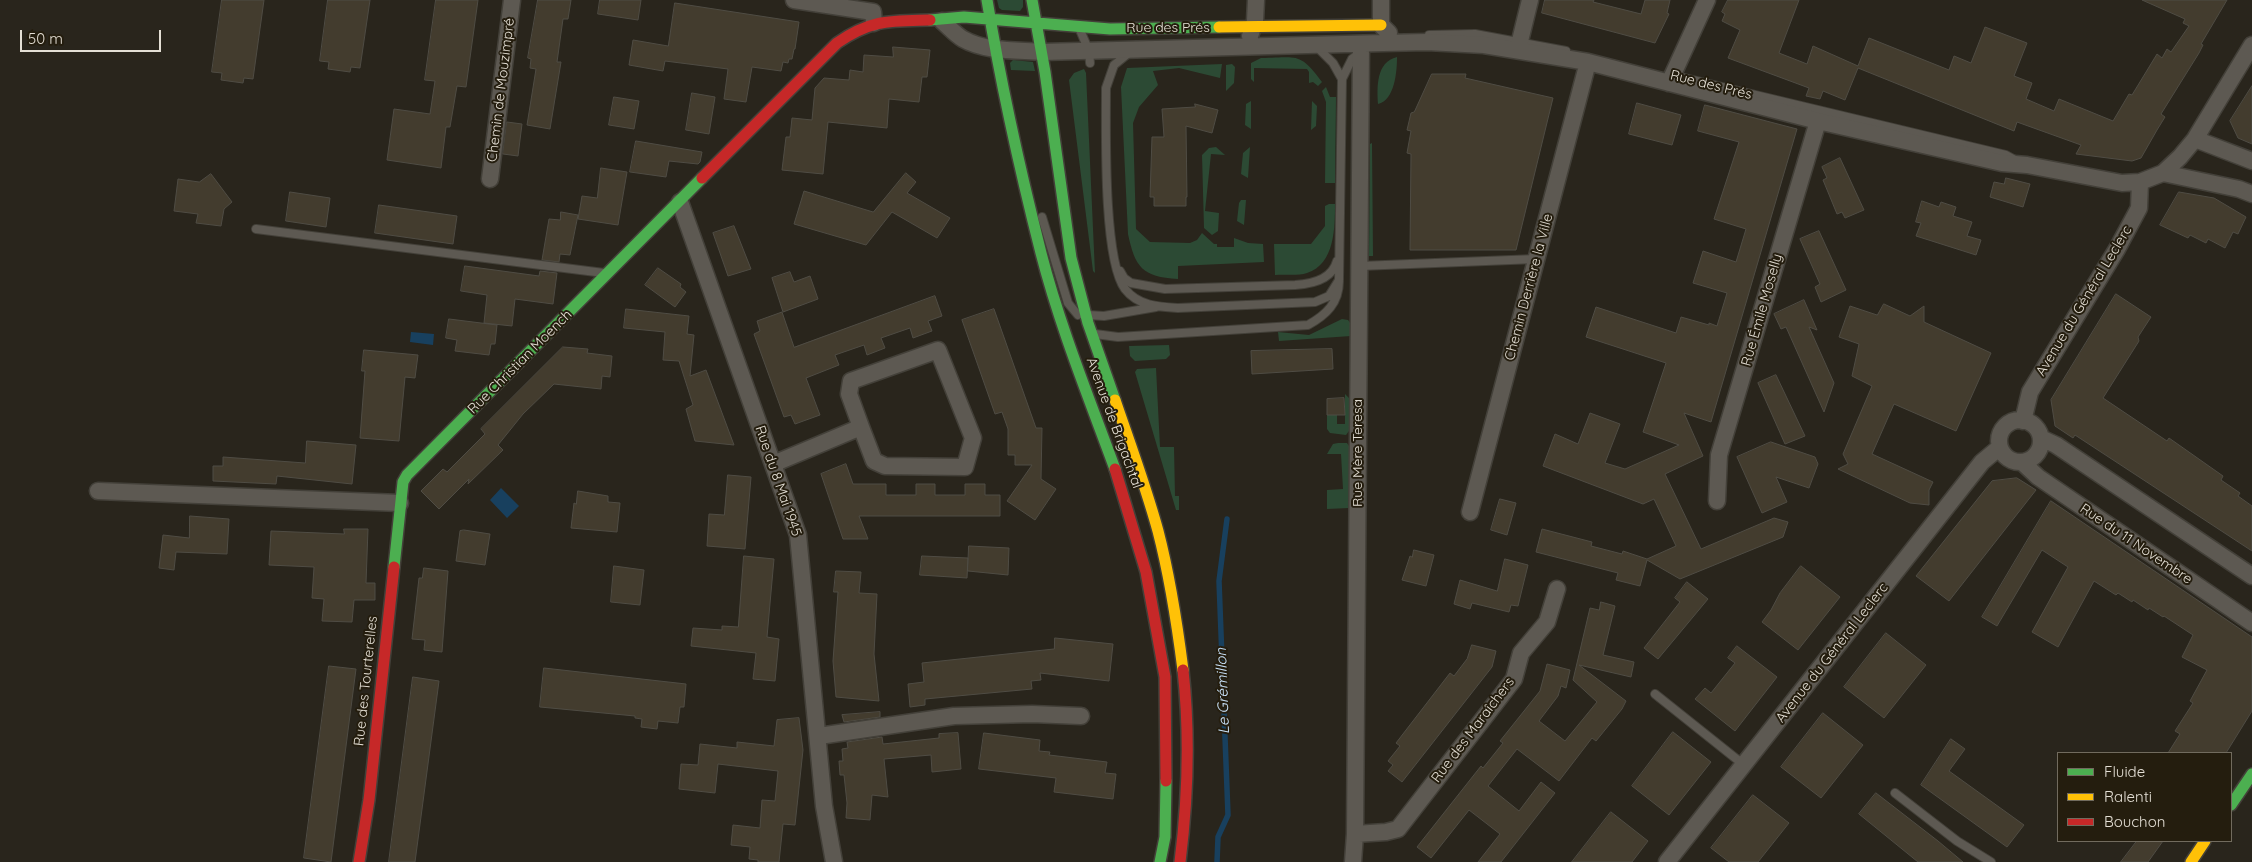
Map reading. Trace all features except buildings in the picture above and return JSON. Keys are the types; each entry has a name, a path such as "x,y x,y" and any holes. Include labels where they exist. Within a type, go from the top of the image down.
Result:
{"main road":[{"name":"Avenue de Brigachtal","path":"987,0 995,48 1041,254 1065,332 1121,486 1146,572 1165,676 1168,757 1165,837 1160,862"},
{"name":"Avenue de Brigachtal","path":"1032,0 1042,52 1072,264 1081,314 1092,334 1145,487 1161,542 1174,604 1184,683 1189,760 1180,862"},
{"name":"Rue des Prés","path":"874,12 942,21 964,16 1037,24 1250,37 1353,39 1388,36"},
{"name":"Rue Christian Moench","path":"400,503 403,482 407,475 837,43 856,30 874,12"},
{"name":"Rue des Tourterelles","path":"359,862 369,800 400,503"},
{"path":"2232,803 2252,774"},
{"path":"2191,862 2205,842"}],"street":[{"name":"Chemin de Mouzimpré","path":"490,179 512,0"},
{"path":"1250,37 1256,0"},
{"path":"1381,0 1388,36"},
{"path":"1519,45 1530,0"},
{"path":"1671,79 1707,0"},
{"path":"801,1 874,12"},
{"name":"Rue des Prés","path":"942,21 962,38 995,48 1090,57 1134,49 1250,37 1316,46 1353,39 1388,36 1456,43 1519,45 1588,62 1671,79 1818,121 2002,163 2027,165 2122,183 2140,182 2163,173"},
{"name":"Rue Mère Teresa","path":"1353,39 1360,266 1355,834 1353,862"},
{"path":"2163,173 2180,157 2195,138 2252,46"},
{"name":"Chemin Derrière la Ville","path":"1470,512 1588,62"},
{"name":"Rue Émile Moselly","path":"1717,501 1719,455 1818,121"},
{"path":"2195,138 2252,161"},
{"path":"2163,173 2239,189 2252,194"},
{"name":"Avenue du Général Leclerc","path":"2024,421 2030,392 2117,250 2138,208 2140,182"},
{"name":"Rue du 8 Mai 1945","path":"680,202 798,535 819,736 824,806 834,862"},
{"path":"938,350 973,438 966,467 885,466 874,461 861,427 849,394 851,381 938,350"},
{"path":"2016,421 2032,424 2041,438 2040,448 2036,456 2023,463 2011,460 2005,456 2000,447 2000,438 2007,425 2016,421"},
{"path":"773,464 861,427"},
{"path":"2041,438 2056,444 2252,576"},
{"name":"Avenue du Général Leclerc","path":"1668,862 1982,462 2000,447"},
{"name":"Rue du 11 Novembre","path":"2023,463 2038,477 2252,623"},
{"path":"98,491 400,503"},
{"name":"Rue des Maraîchers","path":"1355,834 1386,832 1398,829 1514,679 1520,653 1547,622 1557,589"},
{"path":"819,736 954,716 1032,714 1081,716"}],"lane":[{"path":"1078,27 1090,57"},
{"name":"Rue des Prés","path":"1285,37 1353,39"},
{"path":"1294,37 1316,46 1333,63 1342,79"},
{"path":"1092,334 1118,337 1308,325 1322,317 1334,303 1339,292 1342,79 1352,59 1353,39"},
{"name":"Rue des Prés","path":"1134,49 1160,40"},
{"name":"Rue des Prés","path":"1519,45 2006,155 2027,165"},
{"path":"1134,49 1114,65 1106,88 1112,253 1120,282 1127,291 1141,302 1156,307"},
{"path":"1024,173 1047,226 1068,303 1081,314 1104,316 1156,307 1315,302 1329,296 1339,280"},
{"path":"256,229 609,273"},
{"path":"1112,253 1124,278 1131,283 1165,289 1314,284 1330,274 1339,253"},
{"path":"1360,266 1536,258"},
{"path":"1654,694 1744,765"},
{"path":"1895,793 1957,841 1991,862"}],"green space":[{"path":"997,0 1023,0 1023,7 1020,11 1002,10 999,8"},
{"path":"1397,57 1394,84 1388,97 1378,104 1378,83 1381,70 1385,64"},
{"path":"1261,58 1296,58 1308,65 1322,82 1318,86 1313,82 1309,83 1309,72 1307,69 1254,68 1254,82 1251,79 1251,63"},
{"path":"1013,60 1033,62 1035,71 1011,70 1010,63"},
{"path":"1222,64 1220,78 1179,68 1153,71 1158,85 1139,107 1133,123 1136,229 1150,242 1190,243 1197,240 1202,233 1214,244 1217,244 1217,247 1234,247 1234,238 1248,243 1263,244 1264,262 1178,266 1178,279 1156,276 1148,273 1137,262 1128,234 1121,87 1127,68"},
{"path":"1232,64 1235,67 1234,83 1226,91 1226,65"},
{"path":"1084,69 1086,73 1095,273 1093,271 1069,80 1074,73"},
{"path":"1326,87 1330,97 1336,97 1335,183 1325,183 1326,102 1322,91"},
{"path":"1251,101 1251,129 1245,125 1246,104"},
{"path":"1312,101 1317,106 1316,126 1311,130"},
{"path":"1372,143 1373,256 1369,256 1370,144"},
{"path":"1216,147 1225,155 1211,154 1205,211 1219,213 1218,231 1212,235 1204,228 1202,155 1209,148"},
{"path":"1250,147 1248,178 1241,174 1243,153"},
{"path":"1241,200 1246,200 1244,225 1237,221"},
{"path":"1335,204 1334,234 1332,244 1323,262 1307,273 1275,275 1274,244 1311,244 1325,226 1325,206"},
{"path":"1342,319 1348,320 1351,324 1351,336 1279,341 1278,332 1309,335"},
{"path":"1169,345 1170,355 1166,359 1135,361 1130,356 1129,346"},
{"path":"1156,368 1160,447 1174,447 1175,496 1179,496 1179,510 1176,510 1135,372 1137,369"},
{"path":"1345,394 1350,399 1349,431 1346,435 1330,433 1327,429 1327,415 1337,415 1337,424 1345,424"},
{"path":"1347,443 1349,446 1349,508 1327,509 1327,490 1343,489 1341,454 1327,454 1333,444"}],"water":[{"path":"411,332 434,334 433,345 410,342"},
{"path":"501,488 519,506 507,518 490,500"}],"waterway":[{"name":"Le Grémillon","path":"1217,862 1218,837 1228,815 1219,581 1227,519"}],"traffic: fast":[{"path":"987,0 1011,127 1041,253 1066,335 1115,469"},
{"path":"1032,0 1045,72 1071,258 1088,323 1115,400"},
{"path":"930,20 964,17 1110,29 1219,27"},
{"path":"394,567 403,482 407,475 702,178"},
{"path":"2232,804 2252,774"},
{"path":"1160,862 1165,837 1166,781"}],"traffic: slow":[{"path":"1219,27 1381,25"},
{"path":"1115,400 1158,531 1173,600 1183,670"},
{"path":"2191,862 2204,842"}],"traffic: jam":[{"path":"702,178 837,43 871,25 892,21 930,20"},
{"path":"1115,469 1146,572 1165,677 1166,781"},
{"path":"359,862 369,800 394,567"},
{"path":"1180,862 1187,766 1187,718 1183,670"}]}
